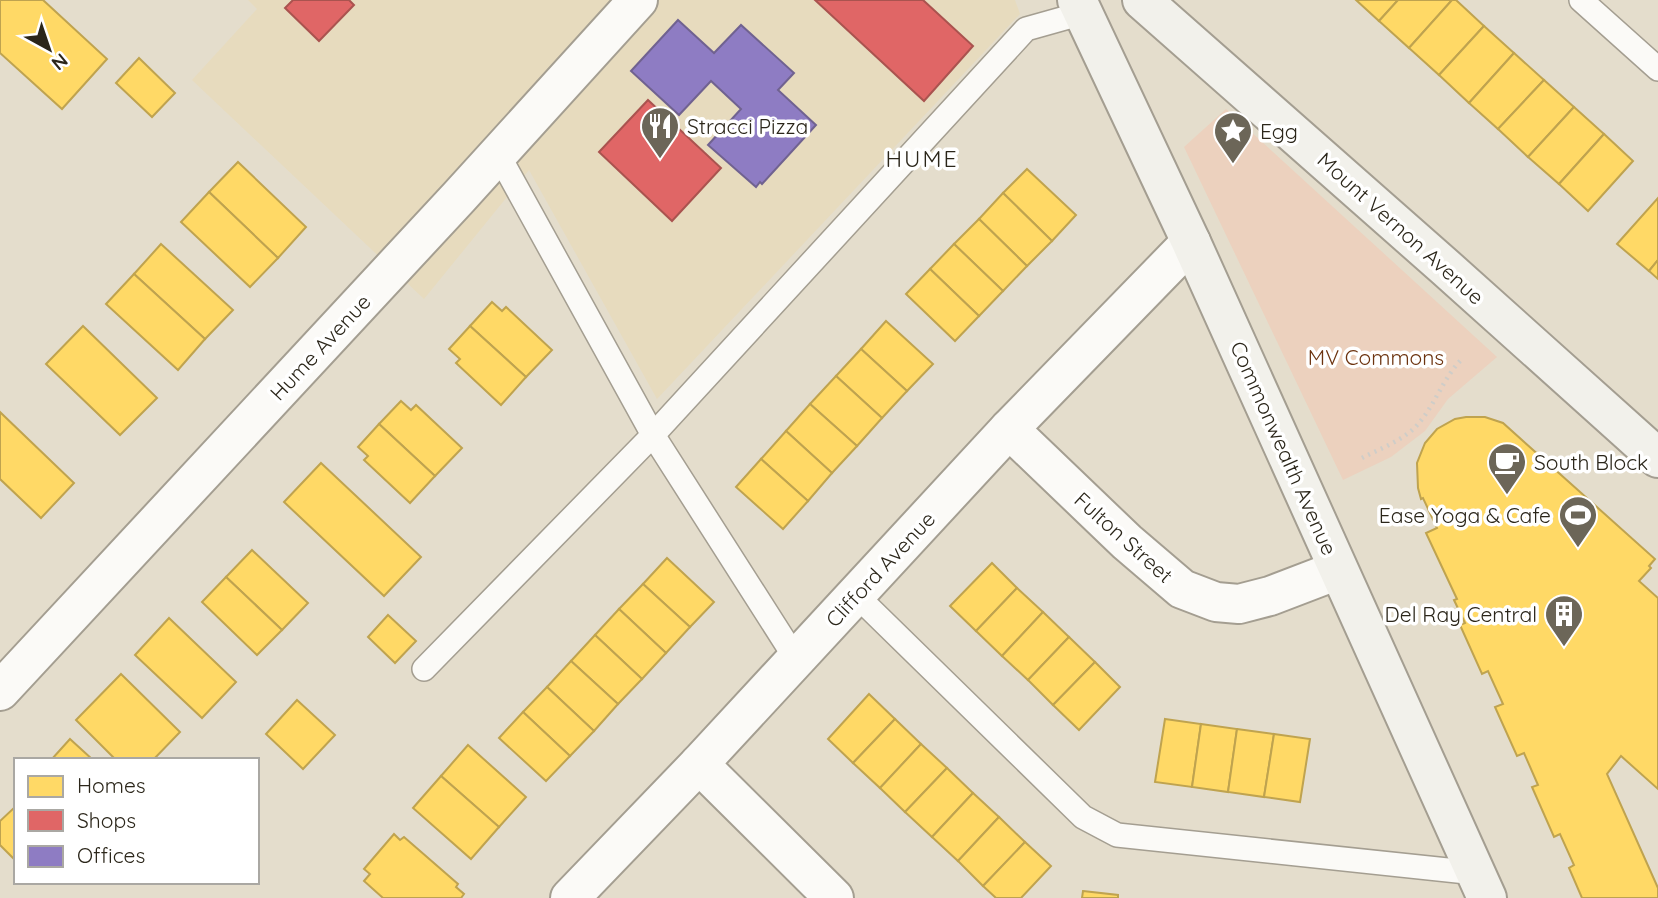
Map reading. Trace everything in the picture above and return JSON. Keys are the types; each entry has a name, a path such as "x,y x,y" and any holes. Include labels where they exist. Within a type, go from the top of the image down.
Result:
{"street":[{"name":"Hume Avenue","path":"0,691 638,0"},
{"name":"Mount Vernon Avenue","path":"1142,0 1658,458"},
{"name":"Commonwealth Avenue","path":"1080,6 1191,242 1482,886"},
{"name":"Clifford Avenue","path":"570,898 699,764 1010,429 1191,242"},
{"name":"Fulton Street","path":"1010,429 1127,542 1182,589 1216,602 1239,604 1270,596 1338,570"},
{"path":"699,764 834,898"}],"lane":[{"path":"1581,0 1658,69"},
{"path":"424,669 653,435 1026,29 1080,6"},
{"path":"498,154 653,435 796,659"},
{"path":"856,595 1083,817 1117,835 1482,886"}],"path":[{"path":"1362,458 1399,439 1418,424 1453,368 1463,358"}],"shaded area":[{"path":"248,0 1015,0 1020,14 657,399 529,170 424,299 192,80 257,9"}],"green space":[{"name":"MV Commons","path":"1226,109 1497,357 1448,399 1425,431 1391,457 1343,480 1184,147"}],"building: Homes":[{"path":"0,0 43,0 107,59 62,109 0,53"},
{"path":"1356,0 1398,0 1379,21"},
{"path":"1398,0 1452,0 1409,48 1379,21"},
{"path":"1452,0 1456,0 1484,26 1439,75 1409,48"},
{"path":"1484,26 1514,53 1469,103 1439,75"},
{"path":"1514,53 1544,80 1498,129 1469,103"},
{"path":"139,58 175,93 152,117 116,83"},
{"path":"1544,80 1574,107 1528,157 1498,129"},
{"path":"1574,107 1604,134 1559,184 1528,157"},
{"path":"1604,134 1633,161 1588,211 1559,184"},
{"path":"238,162 306,227 278,258 209,192"},
{"path":"1027,169 1076,215 1052,241 1003,193"},
{"path":"209,192 278,258 250,287 181,222"},
{"path":"1003,193 1052,241 1027,266 979,219"},
{"path":"1658,198 1658,260 1649,271 1617,244"},
{"path":"979,219 1027,266 1003,291 954,244"},
{"path":"161,244 233,310 205,339 134,274"},
{"path":"954,244 1003,291 979,316 930,269"},
{"path":"1658,260 1658,279 1649,271"},
{"path":"930,269 979,316 955,341 906,294"},
{"path":"134,274 205,339 178,370 106,304"},
{"path":"492,302 502,311 506,307 552,350 526,377 470,326"},
{"path":"886,321 933,364 907,391 861,349"},
{"path":"83,326 157,398 120,435 46,364"},
{"path":"470,326 526,377 501,405 456,363 460,359 449,349"},
{"path":"861,349 907,391 882,418 836,376"},
{"path":"836,376 882,418 857,446 810,404"},
{"path":"401,401 411,410 416,405 462,448 435,476 379,424"},
{"path":"810,404 857,446 832,473 786,431"},
{"path":"0,412 74,483 41,518 0,479"},
{"name":"Del Ray Central","path":"1485,417 1503,423 1655,559 1639,581 1658,598 1658,789 1621,756 1607,774 1658,888 1658,898 1582,898 1569,868 1574,865 1560,834 1554,837 1532,787 1538,785 1524,753 1517,756 1495,707 1503,704 1488,671 1482,674 1460,625 1465,623 1454,600 1457,599 1426,533 1437,528 1423,498 1421,499 1417,463 1425,443 1437,429 1455,419"},
{"path":"379,424 435,476 410,503 364,460 368,456 358,447"},
{"path":"786,431 832,473 808,501 761,459"},
{"path":"761,459 808,501 783,529 736,487"},
{"path":"321,463 421,557 384,596 284,502"},
{"path":"252,550 308,603 282,630 226,577"},
{"path":"667,558 714,602 690,627 643,584"},
{"path":"992,563 1017,588 976,631 950,606"},
{"path":"226,577 282,630 257,655 202,602"},
{"path":"643,584 690,627 666,653 619,609"},
{"path":"1017,588 1043,612 1002,656 976,631"},
{"path":"619,609 666,653 642,679 595,635"},
{"path":"1043,612 1069,637 1028,680 1002,656"},
{"path":"388,615 416,641 395,663 368,637"},
{"path":"169,618 236,682 202,718 135,655"},
{"path":"595,635 642,679 618,704 571,661"},
{"path":"1069,637 1095,662 1053,705 1028,680"},
{"path":"571,661 618,704 594,731 547,687"},
{"path":"1095,662 1120,687 1079,730 1053,705"},
{"path":"121,674 180,732 155,758 114,758 76,720"},
{"path":"547,687 594,731 570,756 523,712"},
{"path":"869,694 895,719 853,763 828,739"},
{"path":"297,700 335,735 303,769 266,734"},
{"path":"523,712 570,756 546,781 499,738"},
{"path":"895,719 921,744 880,788 853,763"},
{"path":"1165,719 1201,724 1192,787 1155,782"},
{"path":"1201,724 1237,729 1228,792 1192,787"},
{"path":"1237,729 1274,734 1264,797 1228,792"},
{"path":"1274,734 1310,739 1300,802 1264,797"},
{"path":"70,739 91,758 53,758"},
{"path":"921,744 947,768 905,812 880,788"},
{"path":"468,745 526,797 499,827 441,776"},
{"path":"947,768 973,793 932,837 905,812"},
{"path":"441,776 499,827 471,859 413,808"},
{"path":"973,793 999,817 958,861 932,837"},
{"path":"14,808 14,859 0,845 0,821"},
{"path":"999,817 1025,842 983,886 958,861"},
{"path":"394,834 400,840 404,837 458,884 456,887 464,894 461,898 383,898 364,881 370,874 364,869"},
{"path":"1025,842 1051,866 1021,898 996,898 983,886"},
{"path":"1083,891 1118,895 1118,898 1082,898"}],"building: Shops":[{"path":"293,0 349,0 354,5 319,41 285,8"},
{"path":"815,0 923,0 973,46 924,101"},
{"name":"Stracci Pizza","path":"648,100 721,168 672,221 599,152"}],"building: Offices":[{"path":"678,20 714,53 741,25 794,73 778,90 816,125 762,184 760,182 756,187 708,145 741,109 711,81 679,115 631,71"}],"place":[{"name":"Stracci Pizza","path":"660,160"},
{"name":"Egg","path":"1233,165"},
{"name":"South Block","path":"1507,496"},
{"name":"Ease Yoga & Cafe","path":"1578,549"},
{"name":"Del Ray Central","path":"1564,648"}],"district":[{"name":"HUME","path":"922,158"}]}
